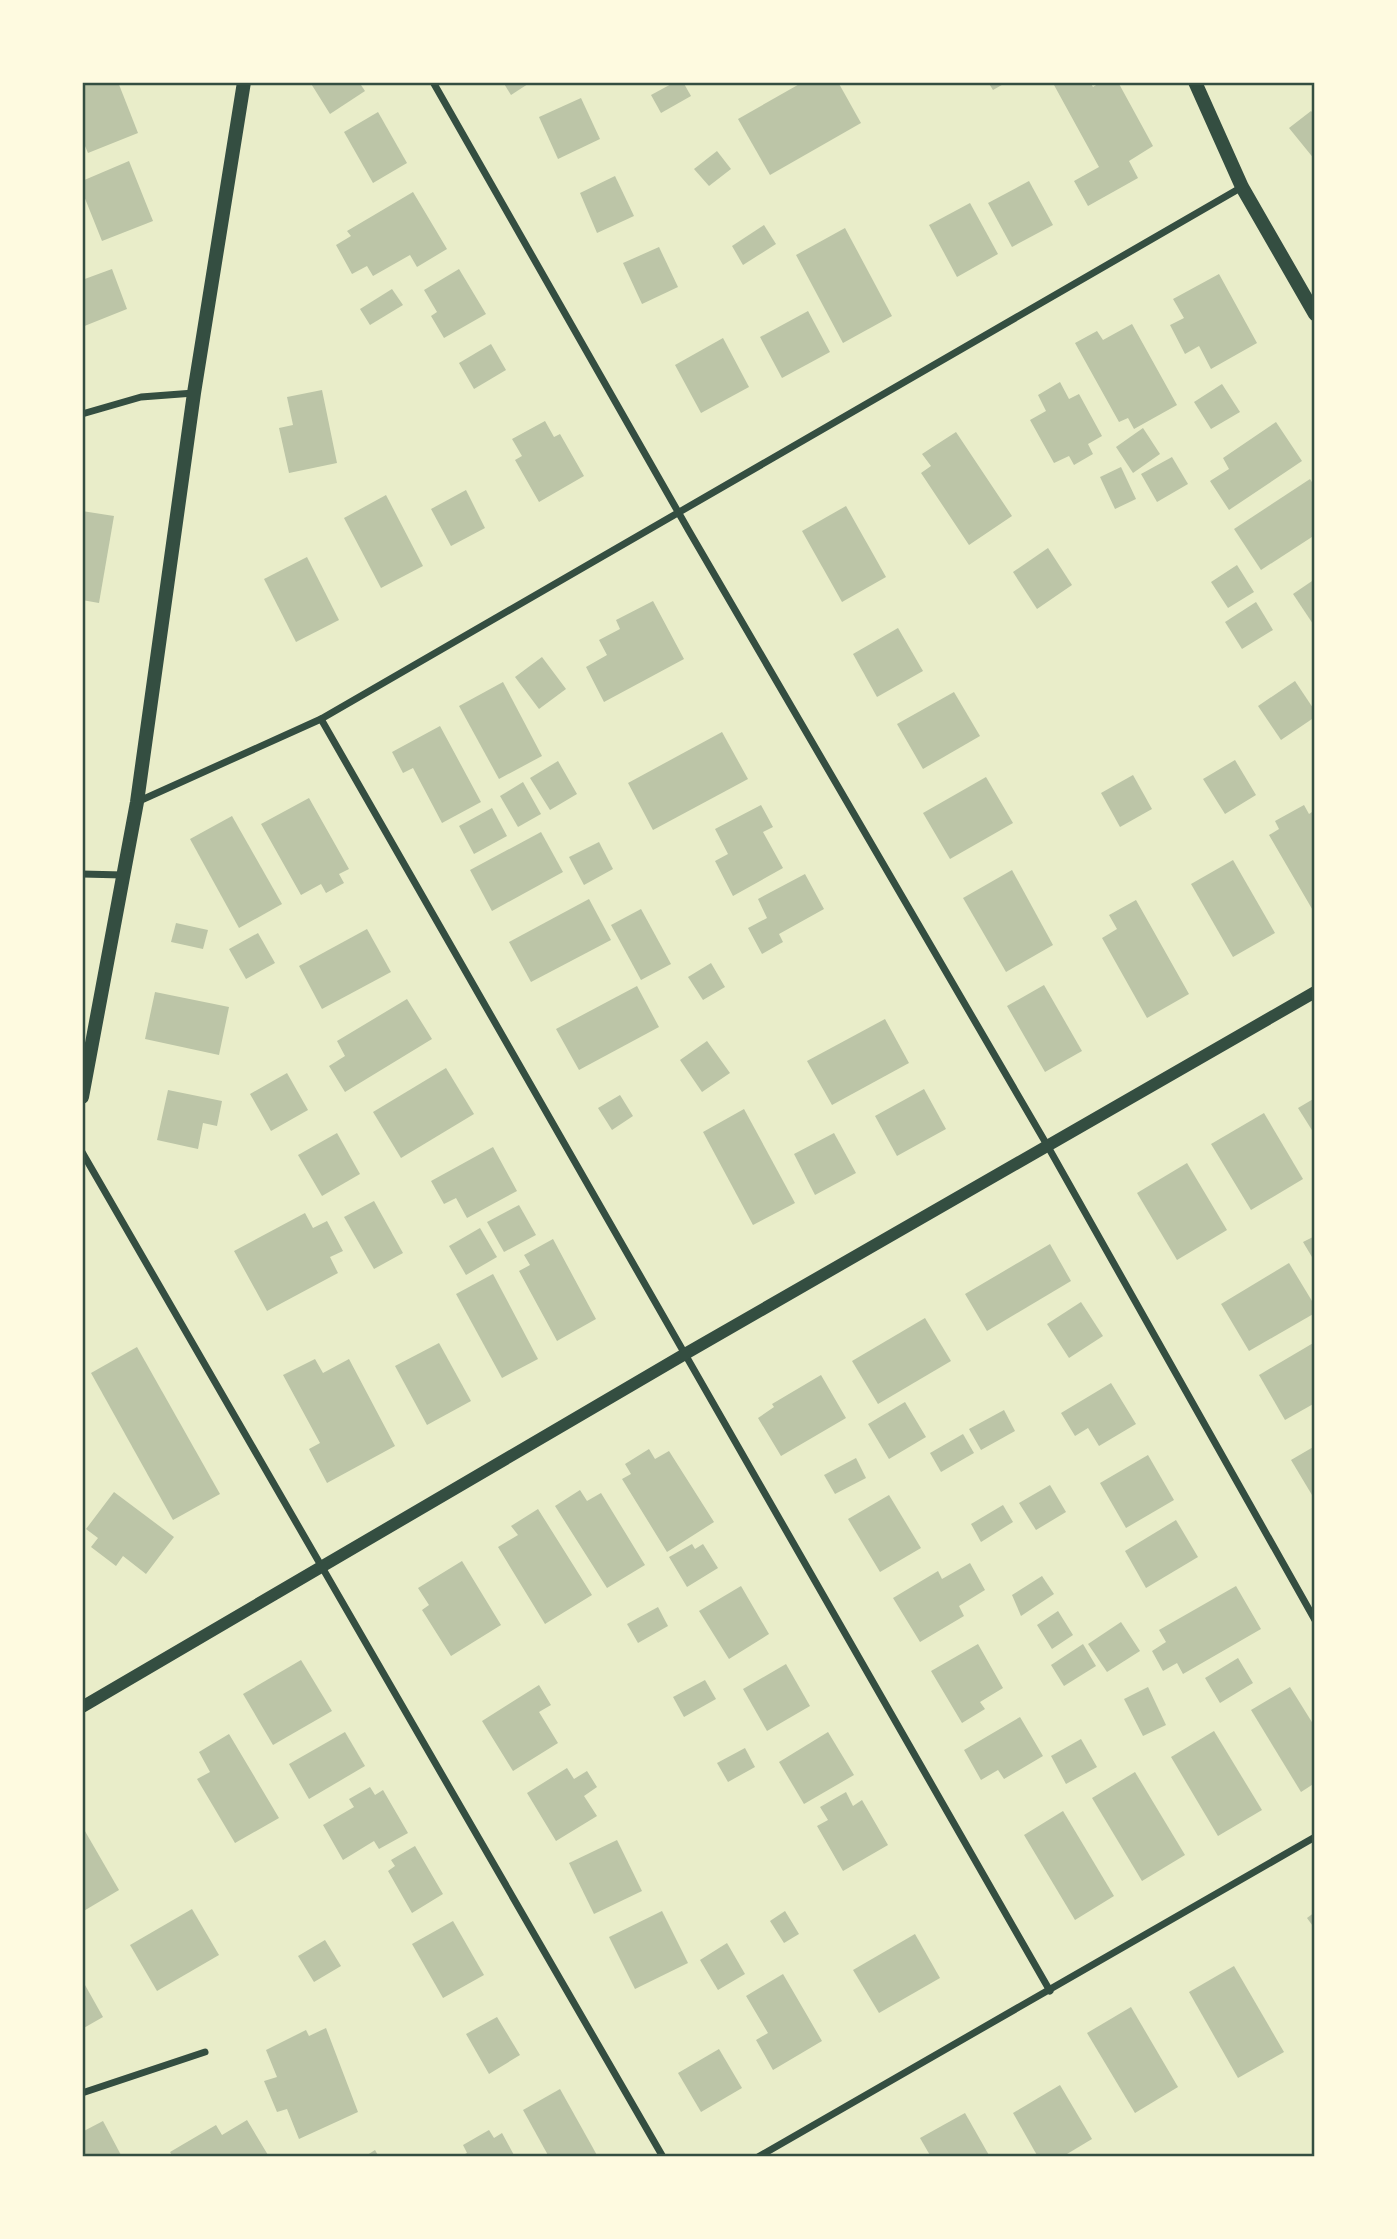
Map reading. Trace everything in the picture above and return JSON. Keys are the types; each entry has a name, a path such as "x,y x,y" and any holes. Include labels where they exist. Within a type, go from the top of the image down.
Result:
{"main road":[{"path":"1195,82 1242,187 1315,314"},
{"path":"82,1097 137,802 194,393 242,85"}],"street":[{"path":"433,82 678,513 1047,1145 1315,1620"},
{"path":"137,802 321,719 1242,187"},
{"path":"82,414 141,397 194,393"},
{"path":"321,719 1050,1991"},
{"path":"82,874 123,875"},
{"path":"82,1707 685,1354 1315,992"},
{"path":"82,1152 663,2157"},
{"path":"758,2157 1315,1838"},
{"path":"82,2093 205,2052"}],"building":[{"path":"82,82 118,82 138,133 88,153 82,139"},
{"path":"310,82 359,82 365,91 330,114"},
{"path":"503,82 531,82 511,95"},
{"path":"675,82 683,82 691,96 661,113 651,95"},
{"path":"803,82 838,82 861,123 770,175 738,119"},
{"path":"988,82 1007,82 993,90"},
{"path":"1059,82 1090,82 1093,87 1101,82 1118,82 1153,146 1129,161 1138,178 1088,206 1074,181 1099,167 1054,85"},
{"path":"581,98 600,139 558,159 539,117"},
{"path":"1311,111 1315,115 1315,160 1289,128"},
{"path":"378,112 407,163 373,183 344,132"},
{"path":"717,151 731,169 709,186 694,169"},
{"path":"129,161 153,221 102,241 82,191 82,181"},
{"path":"615,176 634,216 597,233 580,193"},
{"path":"1029,181 1053,225 1012,247 988,203"},
{"path":"413,192 447,249 417,267 410,255 373,276 367,266 352,274 336,245 351,236 347,231"},
{"path":"970,203 998,254 957,277 929,225"},
{"path":"764,225 776,244 743,265 732,246"},
{"path":"845,228 892,316 843,343 796,255"},
{"path":"659,247 678,287 642,304 623,263"},
{"path":"112,269 127,309 82,327 82,280"},
{"path":"459,269 486,314 444,338 431,316 437,312 424,290"},
{"path":"1219,274 1257,343 1211,369 1199,346 1185,354 1170,325 1184,318 1173,299"},
{"path":"392,289 403,305 370,325 360,309"},
{"path":"808,311 830,352 782,378 760,337"},
{"path":"1132,324 1177,405 1134,429 1128,418 1119,422 1075,343 1097,331 1103,340"},
{"path":"723,338 749,387 701,413 675,365"},
{"path":"491,344 506,370 474,389 459,363"},
{"path":"1060,382 1069,399 1079,394 1102,436 1088,444 1093,454 1074,465 1069,456 1054,463 1030,420 1046,411 1038,395"},
{"path":"1222,384 1240,412 1211,429 1194,402"},
{"path":"322,390 337,463 289,473 279,428 293,425 287,397"},
{"path":"545,421 554,437 560,434 584,476 539,502 515,460 522,456 512,439"},
{"path":"1276,422 1302,461 1229,510 1210,481 1229,469 1223,458"},
{"path":"1143,428 1160,454 1133,473 1116,447"},
{"path":"956,432 1012,516 969,545 921,473 931,466 922,454"},
{"path":"1172,457 1188,484 1157,502 1141,474"},
{"path":"1121,467 1136,499 1115,509 1100,477"},
{"path":"1310,479 1315,487 1315,535 1261,570 1234,529"},
{"path":"466,490 485,528 451,546 431,509"},
{"path":"386,495 423,566 381,588 344,518"},
{"path":"846,506 886,577 842,602 802,531"},
{"path":"82,511 114,516 99,603 82,600"},
{"path":"1048,548 1072,585 1037,609 1013,572"},
{"path":"307,557 339,620 296,642 264,579"},
{"path":"1237,565 1254,592 1228,608 1211,582"},
{"path":"1315,579 1315,627 1293,594"},
{"path":"653,601 684,659 604,702 586,667 607,655 599,640 620,629 616,620"},
{"path":"1256,602 1273,630 1242,649 1225,622"},
{"path":"898,628 923,671 877,697 853,654"},
{"path":"542,657 566,689 539,709 515,677"},
{"path":"1295,681 1315,711 1315,717 1281,740 1258,706"},
{"path":"503,682 542,756 499,779 459,706"},
{"path":"954,692 980,736 923,769 897,724"},
{"path":"440,726 481,802 442,823 413,768 403,773 392,752"},
{"path":"722,732 748,779 653,830 628,783"},
{"path":"1235,760 1256,795 1225,814 1203,779"},
{"path":"558,761 577,794 550,810 530,778"},
{"path":"1133,775 1152,809 1120,827 1101,793"},
{"path":"986,777 1013,823 950,859 923,813"},
{"path":"523,782 541,814 518,827 500,796"},
{"path":"309,798 349,869 339,874 344,883 326,893 321,884 301,895 261,824"},
{"path":"761,805 773,827 763,832 783,868 733,896 715,861 728,854 715,829"},
{"path":"1304,805 1309,814 1315,810 1315,914 1269,835 1279,829 1275,821"},
{"path":"492,808 507,836 474,854 459,826"},
{"path":"232,816 282,904 239,928 190,839"},
{"path":"541,832 563,872 492,911 470,870"},
{"path":"599,842 613,869 584,885 569,857"},
{"path":"1233,860 1275,933 1233,957 1191,884"},
{"path":"1012,870 1053,945 1006,972 963,898"},
{"path":"805,874 824,909 779,934 783,942 762,954 748,928 767,918 758,899"},
{"path":"589,899 611,940 531,982 509,942"},
{"path":"1136,900 1189,994 1147,1018 1102,938 1117,929 1109,915"},
{"path":"641,909 671,964 641,980 611,925"},
{"path":"176,923 208,930 203,949 171,942"},
{"path":"367,929 391,972 322,1009 299,966"},
{"path":"258,933 275,963 246,979 229,949"},
{"path":"711,963 725,987 703,1000 688,977"},
{"path":"1044,985 1082,1051 1045,1072 1007,1006"},
{"path":"637,986 659,1027 579,1070 556,1029"},
{"path":"155,992 229,1007 219,1055 145,1039"},
{"path":"407,999 432,1039 345,1092 329,1066 345,1056 337,1041"},
{"path":"885,1019 909,1063 832,1105 807,1061"},
{"path":"707,1041 730,1073 702,1092 680,1060"},
{"path":"446,1068 474,1114 401,1158 373,1112"},
{"path":"287,1073 308,1110 271,1131 250,1094"},
{"path":"924,1089 946,1129 897,1156 875,1116"},
{"path":"168,1090 222,1101 217,1126 203,1123 198,1149 157,1140"},
{"path":"620,1095 633,1116 612,1130 598,1108"},
{"path":"1315,1098 1315,1135 1298,1108"},
{"path":"744,1109 795,1203 753,1225 703,1132"},
{"path":"1264,1113 1303,1179 1251,1210 1211,1144"},
{"path":"337,1133 360,1174 322,1196 298,1155"},
{"path":"834,1133 856,1173 815,1195 794,1154"},
{"path":"493,1147 517,1191 467,1218 456,1198 444,1204 431,1181"},
{"path":"1187,1163 1227,1230 1177,1260 1137,1193"},
{"path":"374,1201 403,1253 374,1269 344,1217"},
{"path":"519,1205 536,1235 504,1252 487,1222"},
{"path":"305,1213 313,1228 327,1221 343,1251 330,1257 338,1273 267,1311 234,1251"},
{"path":"480,1228 497,1257 466,1275 449,1246"},
{"path":"1315,1236 1315,1262 1303,1242"},
{"path":"553,1239 596,1319 557,1341 519,1271 530,1265 524,1255"},
{"path":"1050,1244 1071,1281 987,1331 965,1294"},
{"path":"1289,1263 1315,1306 1315,1313 1249,1351 1221,1304"},
{"path":"493,1274 538,1359 502,1378 456,1294"},
{"path":"1081,1302 1103,1336 1069,1358 1047,1324"},
{"path":"925,1318 951,1361 878,1404 852,1361"},
{"path":"1315,1342 1315,1403 1285,1420 1259,1375"},
{"path":"439,1343 471,1401 427,1425 395,1366"},
{"path":"137,1347 220,1494 173,1520 91,1373"},
{"path":"315,1359 323,1373 349,1359 395,1446 327,1483 309,1449 320,1443 283,1375"},
{"path":"821,1375 846,1418 781,1456 758,1418 774,1407 772,1404"},
{"path":"1111,1383 1136,1424 1099,1446 1088,1428 1075,1436 1061,1413"},
{"path":"905,1402 926,1437 889,1459 868,1424"},
{"path":"1004,1410 1015,1431 981,1450 969,1429"},
{"path":"963,1434 974,1453 941,1472 930,1453"},
{"path":"1315,1446 1315,1500 1291,1460"},
{"path":"649,1449 655,1459 669,1451 714,1522 667,1552 622,1479 631,1474 625,1464"},
{"path":"1148,1455 1174,1500 1126,1528 1100,1483"},
{"path":"856,1458 866,1478 835,1494 824,1475"},
{"path":"1050,1485 1066,1512 1036,1530 1019,1503"},
{"path":"580,1490 587,1501 601,1493 645,1565 607,1588 555,1506"},
{"path":"114,1492 174,1537 146,1574 123,1556 116,1566 91,1547 98,1538 86,1529"},
{"path":"889,1495 921,1548 880,1572 848,1519"},
{"path":"1003,1505 1013,1522 981,1542 971,1524"},
{"path":"538,1509 592,1595 545,1624 498,1547 518,1535 511,1526"},
{"path":"1176,1520 1198,1557 1146,1588 1125,1551"},
{"path":"692,1544 695,1549 703,1544 718,1568 687,1587 669,1557"},
{"path":"462,1561 501,1625 451,1656 422,1610 429,1605 418,1588"},
{"path":"970,1563 985,1590 959,1606 964,1616 920,1642 893,1598 938,1571 942,1579"},
{"path":"1042,1576 1054,1594 1021,1616 1012,1595"},
{"path":"741,1586 769,1634 729,1659 699,1611"},
{"path":"1236,1586 1261,1629 1183,1674 1177,1663 1163,1671 1152,1651 1166,1642 1159,1630"},
{"path":"658,1607 668,1626 638,1643 627,1624"},
{"path":"1058,1611 1073,1635 1052,1649 1037,1625"},
{"path":"1121,1622 1140,1651 1107,1672 1088,1644"},
{"path":"978,1644 1003,1688 980,1702 985,1709 962,1723 931,1671"},
{"path":"1083,1644 1096,1666 1064,1686 1051,1665"},
{"path":"1238,1658 1253,1683 1220,1703 1205,1678"},
{"path":"301,1660 332,1711 273,1745 243,1694"},
{"path":"786,1664 810,1706 767,1731 743,1689"},
{"path":"705,1680 716,1699 684,1717 673,1697"},
{"path":"539,1685 551,1705 539,1712 558,1743 513,1771 482,1721"},
{"path":"1148,1687 1166,1725 1143,1736 1124,1699"},
{"path":"1290,1687 1315,1727 1315,1783 1301,1792 1251,1710"},
{"path":"1020,1717 1043,1756 1004,1779 998,1770 981,1780 964,1750"},
{"path":"1214,1731 1262,1810 1218,1836 1171,1757"},
{"path":"345,1732 365,1766 309,1799 289,1764"},
{"path":"828,1732 854,1775 804,1804 779,1762"},
{"path":"229,1734 279,1818 235,1843 197,1779 210,1772 199,1752"},
{"path":"1081,1739 1097,1767 1066,1784 1051,1756"},
{"path":"745,1748 755,1767 728,1782 717,1763"},
{"path":"567,1768 574,1779 587,1771 597,1787 584,1796 597,1816 556,1841 527,1793"},
{"path":"1135,1772 1185,1855 1142,1881 1092,1798"},
{"path":"370,1787 375,1795 383,1790 408,1833 379,1849 374,1841 343,1860 323,1825 354,1807 349,1799"},
{"path":"846,1792 853,1806 862,1800 888,1845 843,1871 817,1826 828,1820 820,1807"},
{"path":"1063,1811 1114,1896 1075,1920 1024,1835"},
{"path":"82,1826 119,1890 82,1912"},
{"path":"617,1840 642,1891 594,1914 569,1863"},
{"path":"415,1846 443,1894 412,1913 388,1871 395,1866 391,1860"},
{"path":"192,1909 219,1955 157,1991 130,1945"},
{"path":"662,1911 688,1963 635,1989 609,1937"},
{"path":"785,1911 799,1934 784,1943 770,1921"},
{"path":"1315,1912 1315,1929 1307,1918"},
{"path":"453,1921 484,1975 443,1998 412,1944"},
{"path":"915,1934 940,1978 879,2013 853,1970"},
{"path":"325,1940 341,1966 314,1982 298,1956"},
{"path":"727,1943 745,1974 718,1990 700,1960"},
{"path":"1234,1966 1284,2052 1238,2078 1189,1992"},
{"path":"783,1974 822,2041 773,2070 756,2040 768,2033 746,1996"},
{"path":"85,1985 103,2017 82,2029 82,1987"},
{"path":"1131,2007 1178,2087 1135,2113 1087,2033"},
{"path":"497,2017 520,2055 489,2074 466,2034"},
{"path":"326,2028 358,2112 299,2139 287,2109 277,2112 264,2081 277,2077 266,2050 306,2030 309,2036"},
{"path":"719,2049 742,2088 701,2112 678,2073"},
{"path":"1060,2085 1092,2139 1062,2157 1038,2157 1013,2113"},
{"path":"560,2089 598,2157 549,2157 523,2110"},
{"path":"965,2113 990,2157 931,2157 920,2138"},
{"path":"247,2120 268,2155 265,2157 173,2157 170,2152 216,2125 222,2135"},
{"path":"103,2121 122,2157 82,2157 82,2132"},
{"path":"489,2130 494,2138 502,2133 515,2157 459,2157 467,2153 463,2145"},
{"path":"375,2150 379,2157 364,2157"}]}
